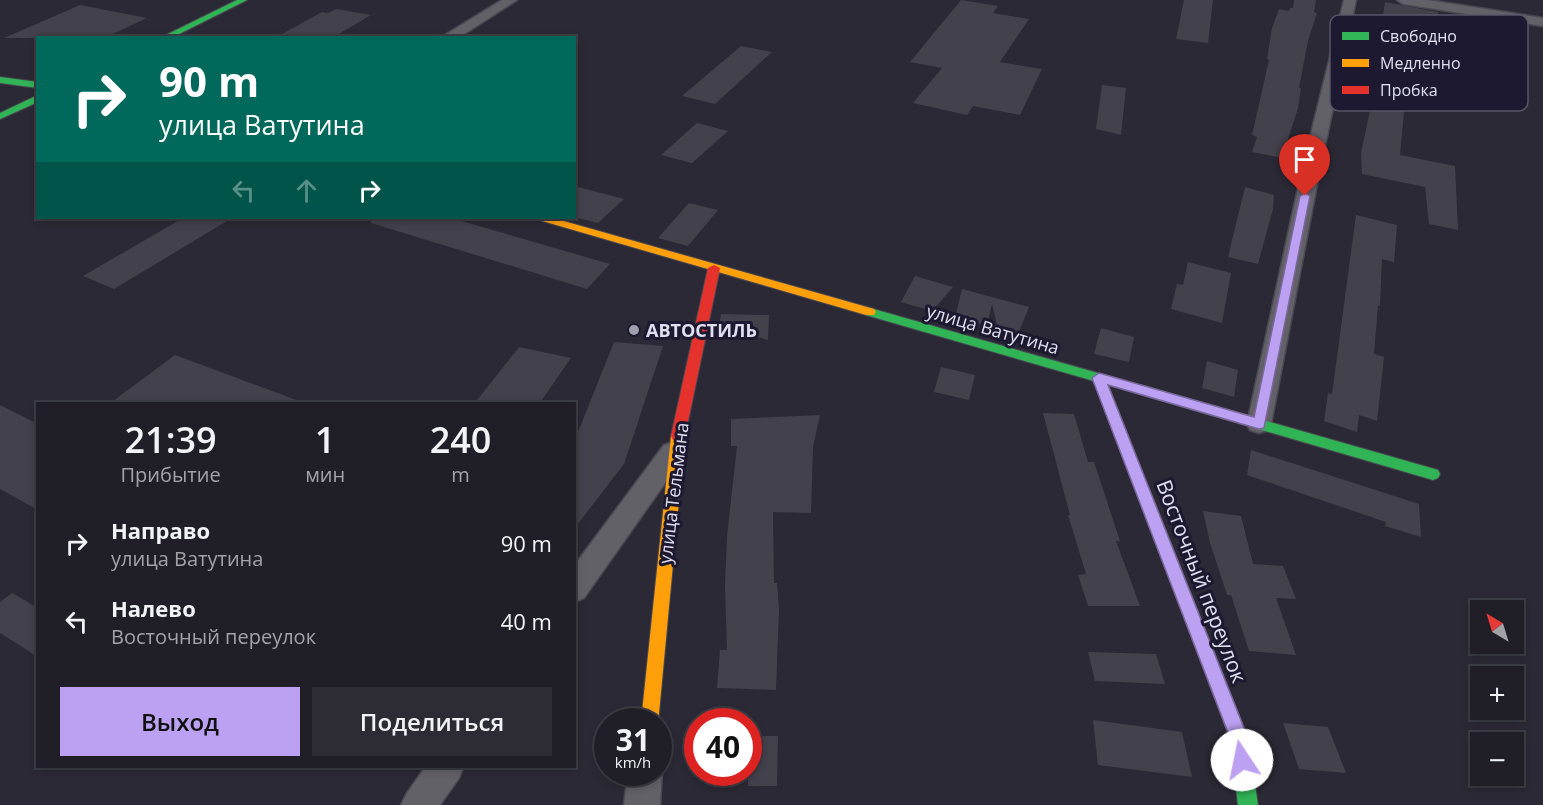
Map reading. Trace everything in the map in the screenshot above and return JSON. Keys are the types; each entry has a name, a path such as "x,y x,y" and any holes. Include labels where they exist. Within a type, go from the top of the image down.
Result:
{"street":[{"path":"168,36 243,0"},
{"path":"450,36 511,0"},
{"path":"1347,15 1350,0"},
{"path":"1403,0 1498,15"},
{"path":"1528,20 1543,22"},
{"path":"0,80 36,85"},
{"path":"1259,424 1330,87"},
{"path":"0,116 36,99"},
{"name":"улица Ватутина","path":"546,219 1433,474"},
{"name":"улица Тельмана","path":"651,708 675,449 714,268"},
{"name":"Восточный переулок","path":"1099,378 1239,738 1248,805"},
{"path":"576,586 675,449"},
{"path":"419,805 446,768"},
{"path":"642,805 644,786"}],"building":[{"path":"961,0 998,6 993,13 1029,19 1000,62 1042,69 1020,115 973,106 967,115 913,103 942,68 910,62"},
{"path":"1184,0 1213,0 1208,43 1176,39"},
{"path":"1294,0 1316,0 1314,12 1317,13 1308,41 1299,88 1301,88 1298,108 1282,158 1252,152 1257,137 1252,135 1269,60 1267,59 1272,28 1279,9 1289,11 1293,8"},
{"path":"1385,2 1438,12 1438,15 1383,15"},
{"path":"80,5 147,18 108,36 4,38"},
{"path":"336,9 371,15 335,36 279,36 322,12 328,13"},
{"path":"741,46 772,52 715,104 682,96"},
{"path":"1102,85 1126,88 1121,135 1096,129"},
{"path":"1370,111 1404,111 1400,155 1455,166 1458,230 1429,224 1425,187 1362,174 1361,153"},
{"path":"697,123 728,131 692,163 661,155"},
{"path":"576,187 624,199 598,223 576,218"},
{"path":"1245,187 1274,195 1273,209 1258,264 1228,257"},
{"path":"689,203 718,210 688,246 658,238"},
{"path":"1356,215 1397,225 1394,262 1382,259 1380,306 1378,306 1374,354 1384,357 1377,421 1359,415 1357,432 1324,421 1328,393 1332,394"},
{"path":"181,219 230,219 114,289 83,276"},
{"path":"372,219 454,219 610,264 587,289 371,223"},
{"path":"1188,262 1231,273 1222,323 1171,309 1177,284 1183,285"},
{"path":"915,276 953,287 932,311 901,302"},
{"path":"962,289 1029,307 1018,334 998,329 992,304 987,326 955,317"},
{"path":"721,314 769,315 768,340 719,326"},
{"path":"1101,328 1134,337 1129,362 1094,354"},
{"path":"614,342 663,346 624,464 576,526 576,437"},
{"path":"519,347 571,358 540,402 476,402"},
{"path":"175,355 299,401 299,402 112,402"},
{"path":"1207,361 1238,370 1234,397 1202,388"},
{"path":"941,367 975,375 969,400 934,392"},
{"path":"0,405 36,423 36,509 0,489"},
{"path":"1043,413 1074,414 1088,462 1094,462 1120,541 1116,541 1140,606 1088,606 1078,575 1086,574 1068,515 1070,515"},
{"path":"820,415 813,447 811,513 773,512 774,583 777,583 779,609 776,690 717,688 720,650 727,650 725,585 727,536 737,446 731,446 731,419"},
{"path":"1251,450 1419,504 1421,537 1385,526 1386,522 1247,475"},
{"path":"1203,511 1241,516 1253,564 1283,566 1296,599 1276,598 1296,655 1249,651 1231,595 1227,595 1210,543"},
{"path":"12,593 36,607 36,656 0,633 0,602"},
{"path":"1088,652 1156,654 1165,684 1095,681"},
{"path":"1093,720 1182,732 1192,777 1098,765"},
{"path":"1283,723 1328,727 1346,773 1299,769"},
{"path":"762,736 778,736 777,786 762,786"}],"traffic: fast":[{"path":"168,36 243,0"},
{"path":"0,80 36,85"},
{"path":"0,116 36,99"},
{"path":"870,312 1433,474"},
{"path":"1099,378 1239,738 1248,805"}],"traffic: slow":[{"path":"546,219 870,312"},
{"path":"651,708 678,436"}],"traffic: jam":[{"path":"678,436 714,268"}],"place":[{"name":"АВТОСТИЛЬ","path":"634,330"}],"route":[{"path":"1242,760 1239,738 1099,378 1259,424 1305,196"}]}
